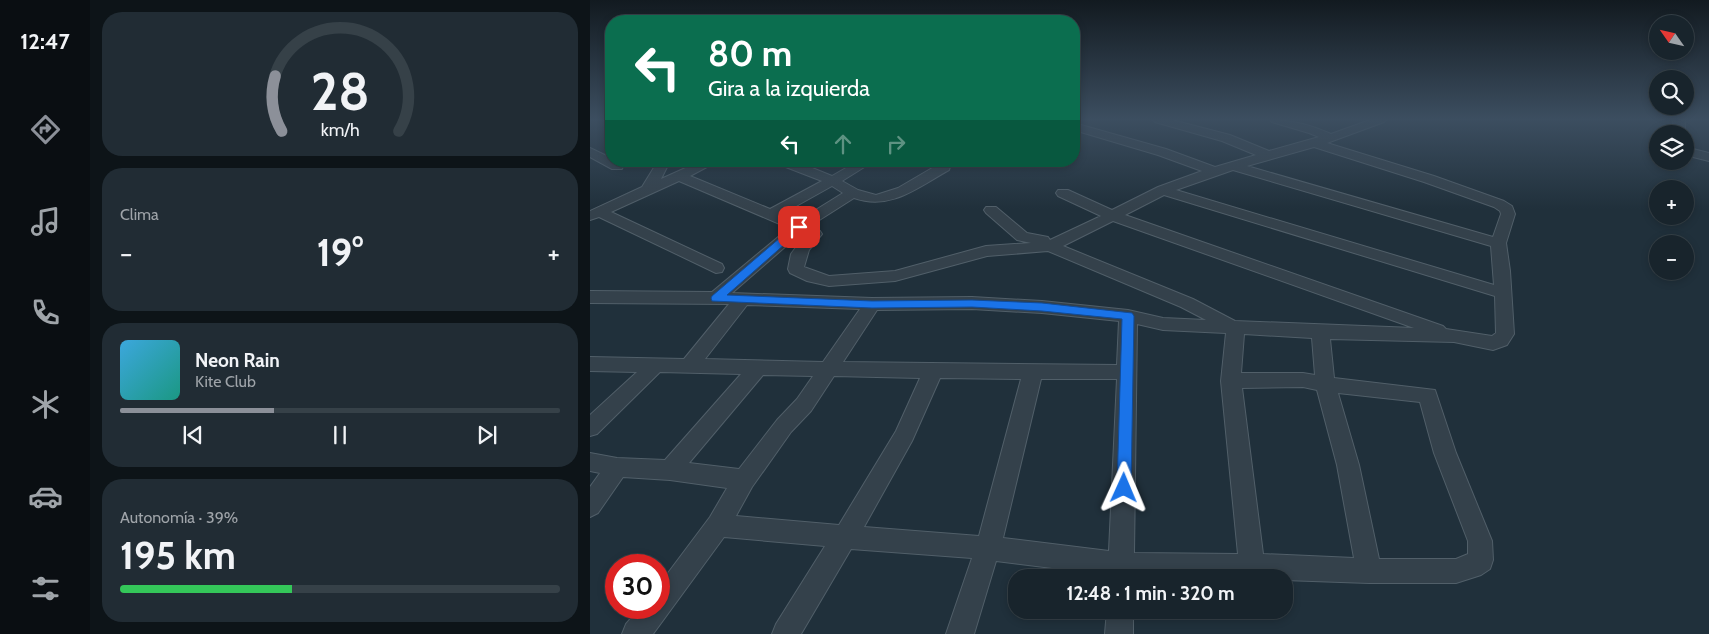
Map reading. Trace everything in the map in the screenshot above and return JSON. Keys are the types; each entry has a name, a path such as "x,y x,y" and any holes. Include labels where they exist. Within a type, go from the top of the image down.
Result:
{"street":[{"path":"1154,150 1214,171"},
{"path":"1254,150 1269,156"},
{"path":"680,176 815,234 802,248 796,259 796,270 829,281 895,276 986,251 1050,246 1163,190 1214,171 1292,150"},
{"path":"590,297 716,298 872,304 972,303 1042,307 1128,316 1163,324 1320,332 1454,336 1493,343 1501,340 1505,334 1502,271 1498,243 1508,214 1507,209 1499,204 1335,150"},
{"path":"590,152 605,160"},
{"path":"1694,153 1709,157"},
{"path":"1233,166 1498,243"},
{"path":"648,189 662,167"},
{"path":"595,214 699,167"},
{"path":"798,167 833,181 853,193 866,198 885,197 898,192 944,167"},
{"path":"770,215 858,167"},
{"path":"1163,190 1503,294"},
{"path":"716,298 799,227 853,193"},
{"path":"1063,193 1111,215 1454,336"},
{"path":"991,210 1022,237 1039,241 1066,239"},
{"path":"595,214 716,268"},
{"path":"1050,246 1187,303 1235,328"},
{"path":"689,366 742,299"},
{"path":"670,591 718,525 744,480 784,426 804,405 872,304"},
{"path":"1122,569 1128,316"},
{"path":"1235,328 1231,381 1252,566"},
{"path":"1320,332 1324,382 1348,465 1369,571"},
{"path":"590,364 933,371 1127,372"},
{"path":"590,428 655,366"},
{"path":"670,470 758,368"},
{"path":"786,634 846,537 905,434 933,371"},
{"path":"960,634 988,548 1033,371"},
{"path":"1174,569 1252,566 1369,571 1456,571 1472,566 1481,560 1480,541 1445,453 1428,395 1352,388 1304,380 1231,381"},
{"path":"590,462 617,467 670,470 744,480"},
{"path":"590,506 617,467"},
{"path":"718,525 988,548 1110,569"},
{"path":"636,634 648,619"},
{"path":"1120,619 1120,634"}],"route":[{"path":"799,227 716,298 872,304 972,303 1042,307 1128,316 1124,488"}]}
